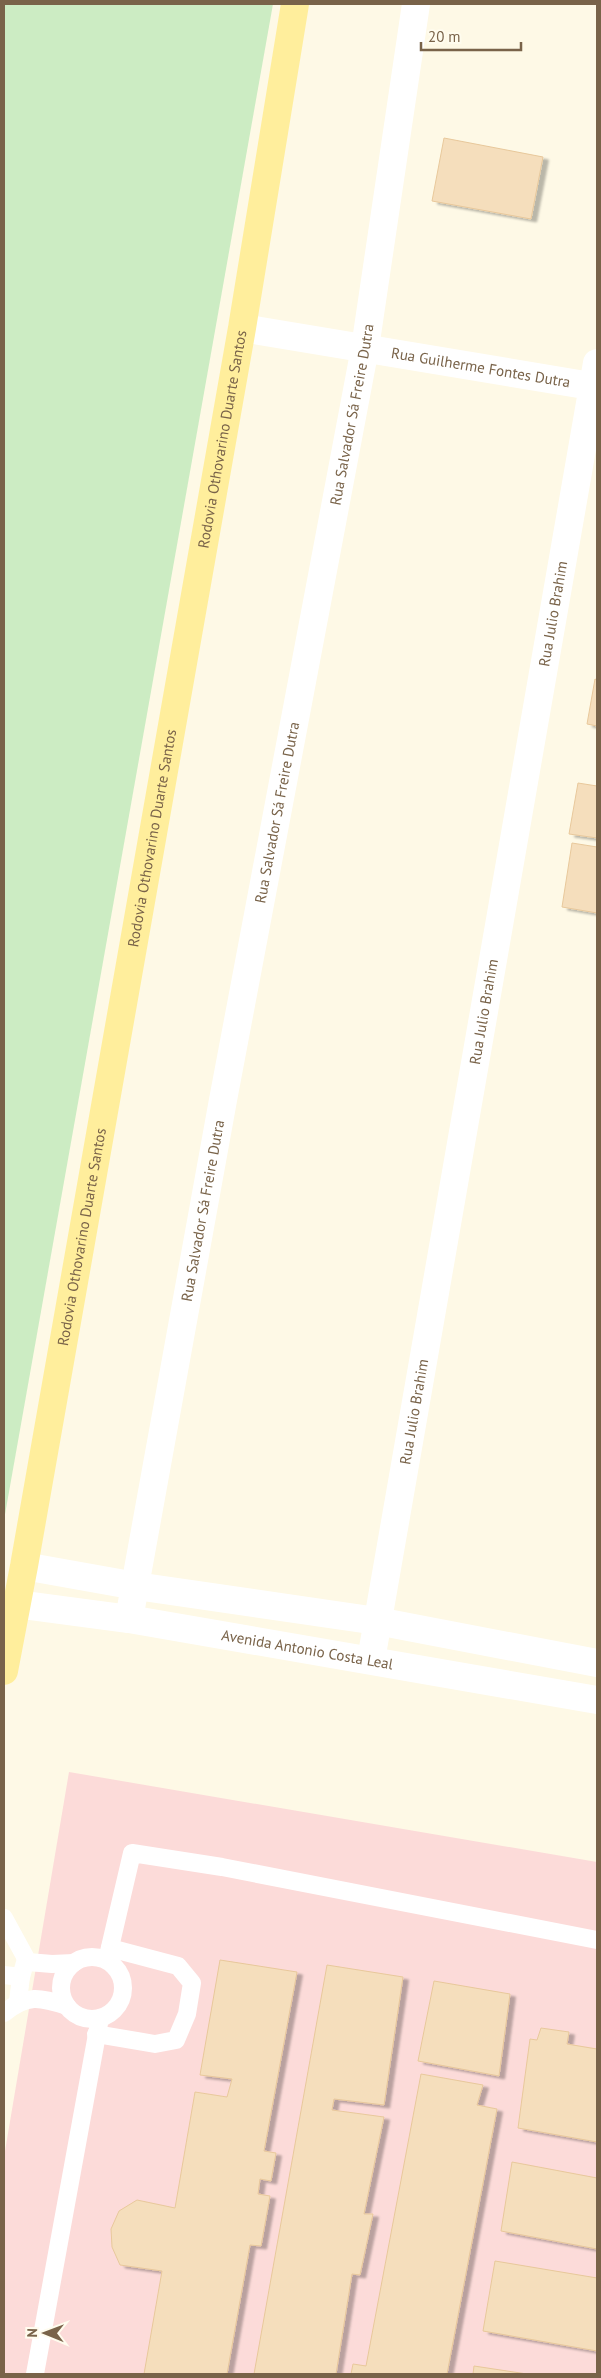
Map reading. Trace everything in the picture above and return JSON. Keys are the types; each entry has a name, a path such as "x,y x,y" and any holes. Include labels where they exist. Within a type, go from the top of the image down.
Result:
{"main road":[{"name":"Rodovia Othovarino Duarte Santos","path":"4,1670 24,1566 242,328 295,4"}],"street":[{"name":"Rua Salvador Sá Freire Dutra","path":"129,1619 223,1100 366,348 416,4"},
{"name":"Rua Guilherme Fontes Dutra","path":"242,328 366,348 596,379"},
{"name":"Rua Julio Brahim","path":"371,1660 376,1622 596,379"},
{"path":"24,1566 136,1586 376,1622 597,1663"},
{"name":"Avenida Antonio Costa Leal","path":"16,1604 129,1619 597,1700"}],"lane":[{"path":"35,2374 98,2026 115,2008 123,1992 122,1980 108,1954 132,1853 222,1867 597,1940"},
{"path":"4,1918 28,1962 52,1964 74,1962 108,1954 178,1966 192,1982 187,2014 176,2040 155,2044 98,2026 76,2014 67,2006 42,1998 18,2001 4,2013"},
{"path":"18,2001 12,1976 26,1959"},
{"path":"67,2006 62,1995 62,1983 66,1972 74,1962"}],"shaded area":[{"path":"69,1772 597,1862 597,2374 4,2374 4,2157"}],"green space":[{"path":"4,4 273,4 4,1520"}],"building":[{"path":"444,138 543,157 531,219 432,201"},
{"path":"595,679 597,680 597,726 587,724"},
{"path":"578,783 597,786 597,838 569,834"},
{"path":"572,843 597,847 597,913 562,907"},
{"path":"220,1960 297,1972 264,2151 276,2153 271,2181 260,2179 258,2194 270,2196 261,2246 250,2245 227,2374 144,2374 162,2271 120,2265 112,2247 111,2229 119,2211 137,2200 175,2208 195,2092 227,2097 232,2079 200,2075"},
{"path":"327,1965 403,1977 384,2105 334,2099 332,2110 384,2117 364,2214 373,2214 360,2275 352,2274 336,2374 254,2374"},
{"path":"434,1981 510,1994 499,2076 418,2061"},
{"path":"541,2028 569,2032 567,2044 597,2049 597,2142 518,2128 530,2039 537,2040"},
{"path":"421,2074 483,2085 477,2105 497,2109 447,2374 351,2374 353,2364 366,2366"},
{"path":"512,2162 597,2178 597,2249 501,2231"},
{"path":"495,2261 597,2278 597,2351 483,2331"},
{"path":"474,2366 527,2374 473,2374"}]}
